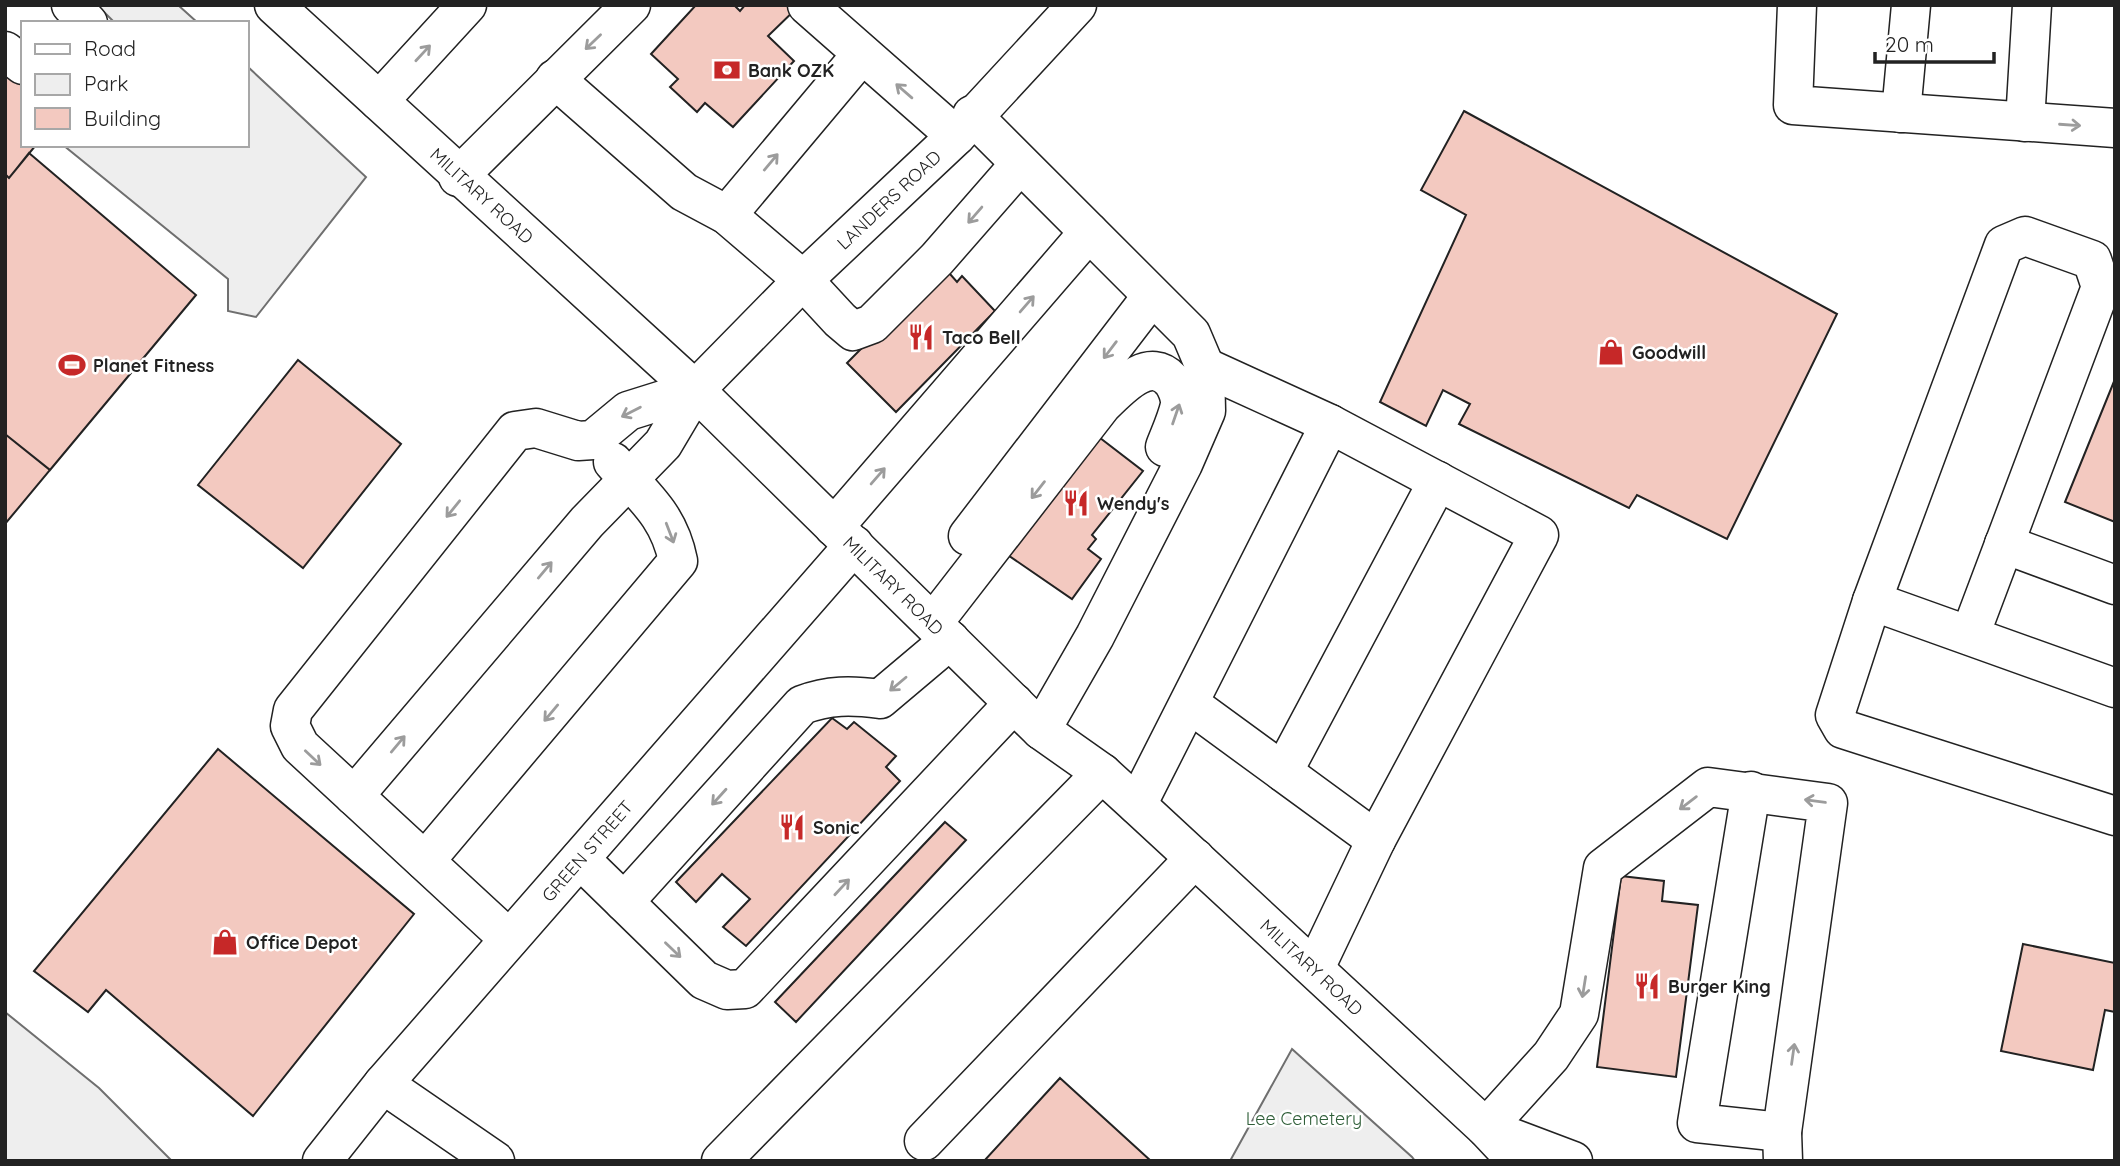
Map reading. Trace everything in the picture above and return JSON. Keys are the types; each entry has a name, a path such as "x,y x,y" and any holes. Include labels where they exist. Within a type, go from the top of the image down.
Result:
{"main road":[{"path":"71,5 86,21"},
{"name":"MILITARY ROAD","path":"274,5 458,177 695,390 1041,730 1102,773 1315,968 1486,1128 1517,1161"},
{"path":"379,101 467,5"},
{"path":"458,177 631,5"},
{"path":"807,5 862,54 1020,164 1191,334 1205,367 1206,411 1095,636 1041,730"},
{"name":"LANDERS ROAD","path":"695,390 803,279 963,126 1077,5"},
{"path":"1797,5 1793,105 2115,128"},
{"path":"1901,113 1911,5"},
{"path":"2025,122 2032,5"},
{"path":"5,51 21,63"},
{"path":"727,215 862,54"},
{"path":"555,79 684,192 727,215 803,279 853,331 872,324 937,259 1020,164"},
{"name":"GREEN STREET","path":"322,1161 383,1084 580,859 1089,232"},
{"path":"1970,635 2101,287 2092,260 2025,236 2004,245 1872,601 1835,715 1843,729 2115,816"},
{"path":"624,902 802,705 827,696 851,695 880,699 1152,296"},
{"path":"1205,367 1330,425 1539,535 1376,840 1315,968"},
{"path":"933,623 1102,405 1133,377 1152,370 1165,374 1173,382 1181,402 1151,482 1151,527"},
{"path":"509,939 300,746 290,726 293,710 515,431 536,428 578,441 593,440 628,411 695,390"},
{"path":"354,796 587,522 663,444 695,390"},
{"path":"1137,805 1191,704 1330,425"},
{"path":"425,861 678,561 673,535 666,522 593,440"},
{"path":"1283,772 1438,481"},
{"path":"2004,544 2115,585"},
{"path":"1872,601 2115,688"},
{"path":"580,859 704,980 727,990 745,989 1014,703"},
{"path":"1191,704 1376,840"},
{"path":"721,1161 1102,773"},
{"path":"1573,1161 1486,1128 1551,1056 1579,1014 1603,868 1708,787 1751,791 1828,803 1784,1132 1696,1123 1751,791"},
{"path":"924,1141 1195,858"},
{"path":"383,1084 471,1154"}],"green space":[{"path":"97,5 178,5 196,21 113,21"},
{"path":"248,67 366,177 256,317 228,311 228,279 65,147 248,147"},
{"path":"5,1012 99,1088 172,1161 5,1161"},
{"name":"Lee Cemetery","path":"1292,1049 1412,1157 1415,1161 1230,1161"}],"building":[{"name":"Bank OZK","path":"696,5 734,5 740,11 745,5 800,5 768,36 794,61 733,127 705,103 697,112 670,87 678,79 651,54"},
{"path":"5,63 21,76 21,147 34,147 9,178 5,174"},
{"name":"Goodwill","path":"1464,111 1837,314 1727,539 1637,495 1629,508 1459,424 1470,404 1443,390 1426,426 1380,402 1466,215 1421,190"},
{"name":"Planet Fitness","path":"29,153 196,295 50,470 5,434 5,174 9,178"},
{"name":"Taco Bell","path":"943,266 957,282 962,276 995,311 896,412 847,363"},
{"path":"298,360 401,444 303,568 198,485"},
{"path":"2115,379 2115,522 2065,502"},
{"name":"Wendy's","path":"1091,431 1143,471 1092,535 1096,539 1088,549 1101,559 1072,599 999,549"},
{"path":"5,434 50,470 5,524"},
{"name":"Sonic","path":"832,718 847,729 854,722 896,756 886,767 900,781 746,946 723,927 750,899 722,874 696,902 676,882"},
{"name":"Office Depot","path":"218,749 414,914 253,1116 106,990 88,1012 34,971"},
{"name":"Sonic","path":"945,822 966,840 796,1022 775,1002"},
{"name":"Burger King","path":"1621,876 1664,881 1662,901 1698,905 1676,1077 1597,1067"},
{"path":"2023,944 2115,963 2115,1012 2105,1010 2093,1070 2001,1051"},
{"path":"1060,1078 1151,1161 984,1161"}],"place":[{"name":"Bank OZK","path":"727,70"},
{"name":"Taco Bell","path":"921,337"},
{"name":"Goodwill","path":"1611,352"},
{"name":"Planet Fitness","path":"72,365"},
{"name":"Wendy's","path":"1076,503"},
{"name":"Sonic","path":"792,827"},
{"name":"Office Depot","path":"225,942"},
{"name":"Burger King","path":"1647,986"}]}
